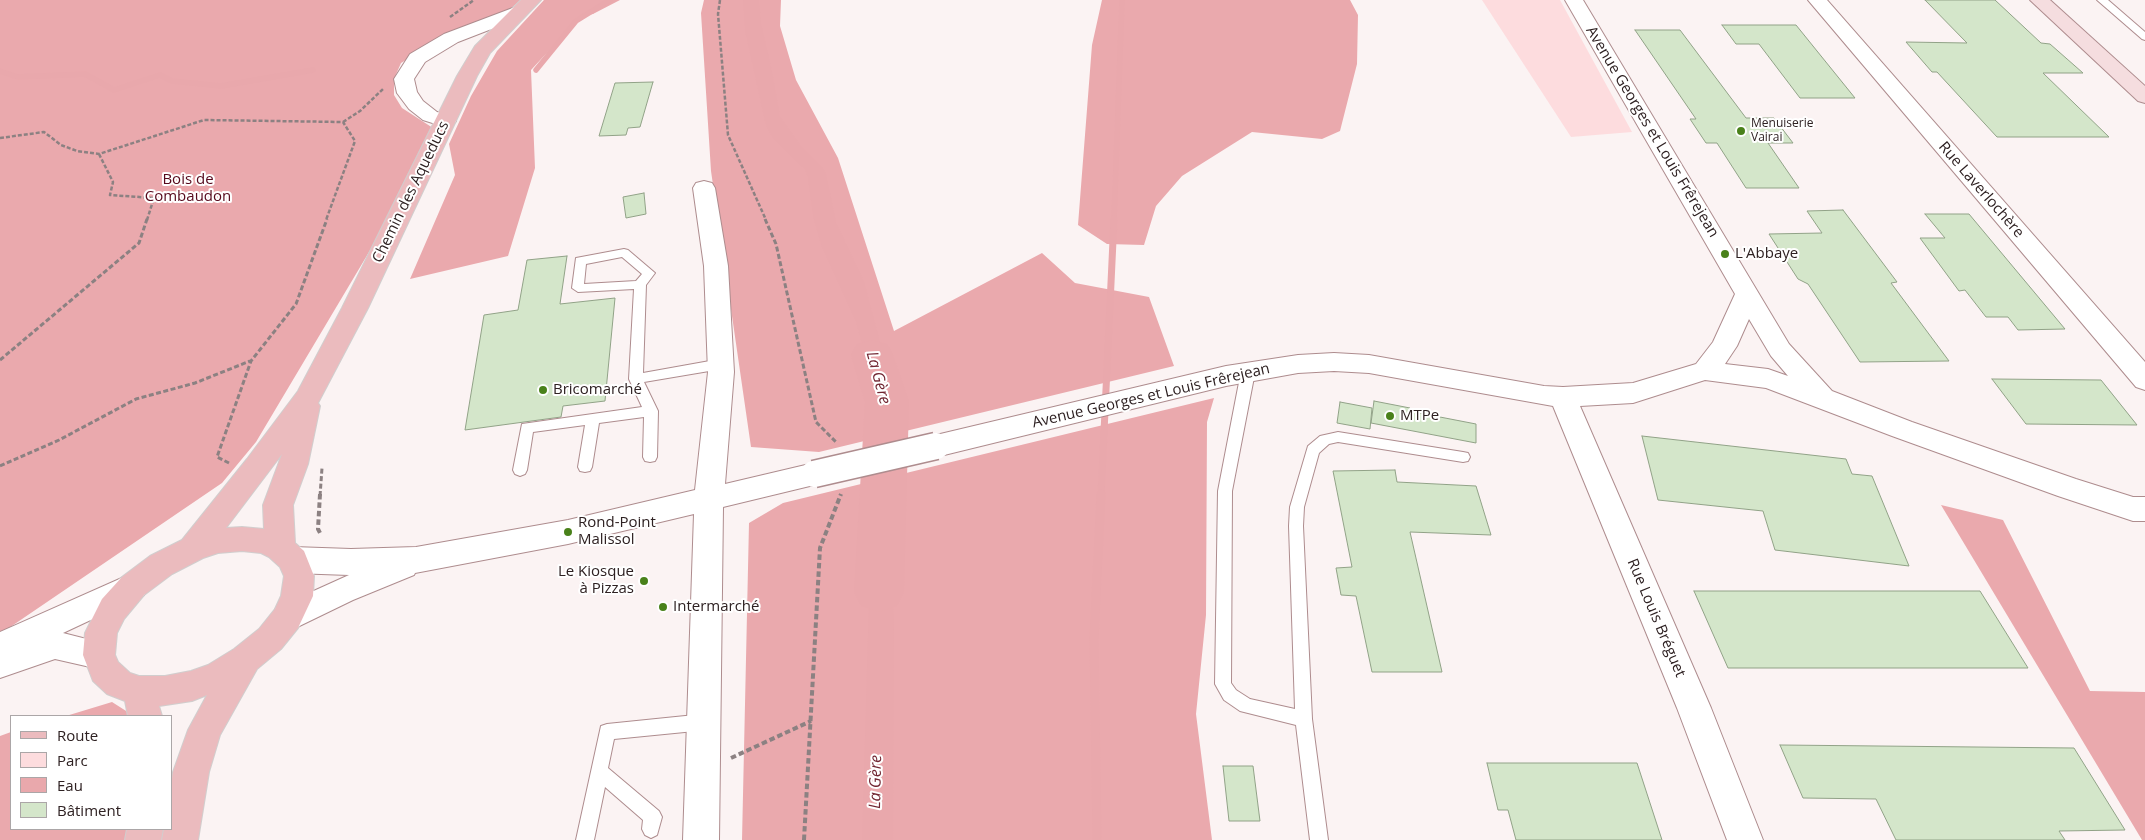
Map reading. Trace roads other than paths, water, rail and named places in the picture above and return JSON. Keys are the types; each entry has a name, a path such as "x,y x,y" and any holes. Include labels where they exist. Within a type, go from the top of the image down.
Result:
{"main road":[{"path":"2039,0 2145,97"},
{"path":"2057,0 2145,79"},
{"name":"Chemin des Aqueducs","path":"193,549 257,467 308,397 355,308 467,76 482,50 525,6"},
{"name":"Chemin des Aqueducs","path":"287,554 278,506 294,464 308,397"},
{"path":"242,539 264,541 287,554 299,576 297,596 287,618 270,640 246,659 220,675 192,686 165,692 142,704 105,672 99,655 101,632 114,609 133,586 161,565 193,549 218,542 242,539"},
{"path":"180,840 191,772 205,730 246,659"}],"street":[{"name":"Avenue Georges et Louis Frêrejean","path":"1574,0 1747,294"},
{"name":"Rue Laverlochère","path":"1817,0 2142,377"},
{"path":"445,121 430,116 416,105 406,93 404,79 417,58 433,47 525,6"},
{"path":"701,840 709,499 721,364 716,266 704,188"},
{"path":"1747,294 1724,346 1705,371 1768,380 1823,398 1902,429 2068,488 2133,509 2145,509"},
{"path":"1747,294 1780,350 1823,398"},
{"name":"Avenue Georges et Louis Frêrejean","path":"416,560 568,532 1248,372 1298,364 1334,362 1369,364 1443,376 1544,396 1563,397 1633,393 1705,371"},
{"name":"Rue Louis Bréguet","path":"1563,397 1694,708 1744,840"},
{"path":"287,554 352,562 416,560"},
{"path":"287,618 342,591 416,560"},
{"path":"0,647 133,586"},
{"path":"0,664 55,645 99,655"}],"lane":[{"path":"2102,0 2145,37"},
{"path":"640,284 578,288 580,261 624,253 649,273 640,284 636,379 651,411 650,457"},
{"path":"636,379 721,364"},
{"path":"1248,372 1225,491 1223,684 1230,695 1246,706 1304,719"},
{"path":"520,470 527,428 651,411"},
{"path":"584,467 593,419"},
{"path":"1319,840 1304,719 1296,526 1297,507 1314,450 1326,440 1338,437 1463,457"},
{"path":"585,840 607,732 705,722"},
{"path":"599,771 653,818 651,829"}],"water":[{"path":"743,0 759,0 761,24 780,117 800,145 821,166 826,174 836,223 864,282 898,411 881,415 856,321 821,244 813,215 808,177 805,169 773,138 766,125 745,30"},
{"path":"887,526 894,620 893,840 862,840 871,531"}],"waterway":[{"path":"536,70 576,21 610,0"},
{"path":"1114,220 1122,0"},
{"path":"0,71 18,77 85,74 114,90 160,75 172,81 221,86 313,70"},
{"path":"1101,496 1114,219"},
{"name":"La Gère","path":"872,355 887,402 879,591"},
{"path":"1097,840 1094,639 1101,494"}],"place":[{"name":"Menuiserie Vairai","path":"1741,131"},
{"name":"L'Abbaye","path":"1725,254"},
{"name":"Bricomarché","path":"543,390"},
{"name":"MTPe","path":"1390,416"},
{"name":"Rond-Point Malissol","path":"568,532"},
{"name":"Le Kiosque à Pizzas","path":"644,581"},
{"name":"Intermarché","path":"663,607"}],"park label":[{"name":"Bois de Combaudon","path":"188,188"}]}
